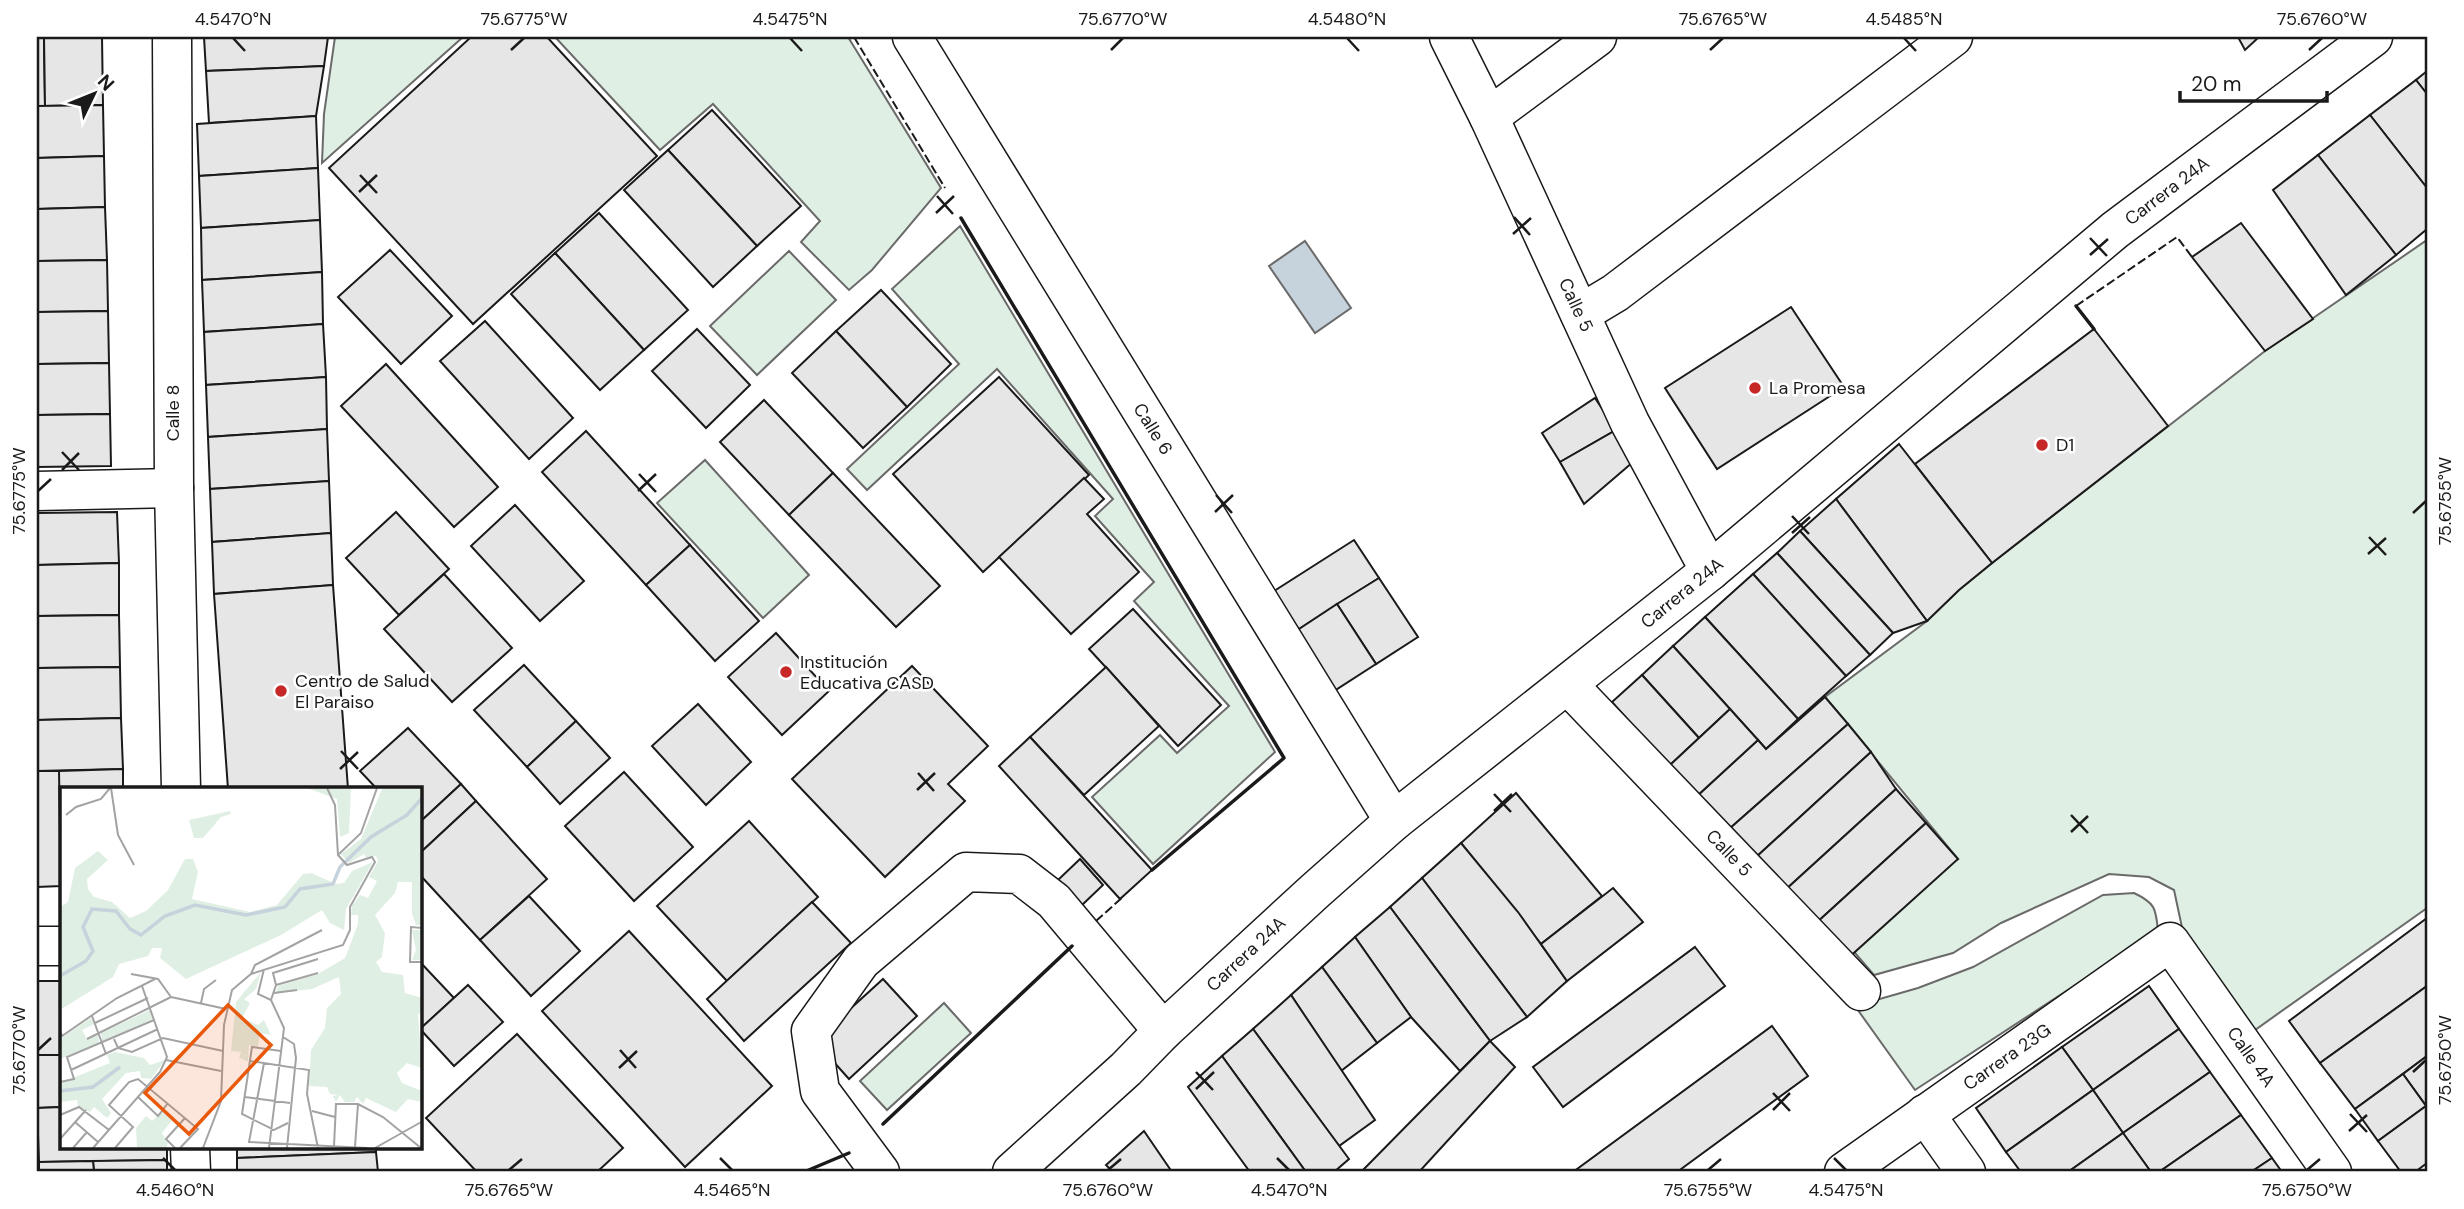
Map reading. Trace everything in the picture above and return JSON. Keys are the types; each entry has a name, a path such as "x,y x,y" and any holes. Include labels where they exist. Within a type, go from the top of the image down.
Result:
{"street":[{"name":"Calle 8","path":"172,37 174,488 181,787"},
{"name":"Calle 6","path":"912,37 1394,821"},
{"name":"Calle 5","path":"1449,37 1489,117 1630,423 1710,571"},
{"path":"1489,117 1597,37"},
{"path":"1580,314 1615,293 1953,37"},
{"name":"Carrera 24A","path":"1012,1172 1394,821 1710,571 2115,230 2373,37"},
{"path":"37,491 174,488"},
{"name":"Calle 5","path":"1568,685 1861,991"},
{"path":"880,1172 820,1091 811,1031 861,961 966,872 1019,874 1054,901 1163,1031"},
{"name":"Carrera 23G","path":"1844,1172 2170,942"},
{"name":"Calle 4A","path":"2170,942 2332,1172"},
{"path":"37,946 60,946"},
{"path":"1925,1114 1966,1172"},
{"path":"190,1150 191,1172"}],"green space":[{"path":"335,37 463,37 322,163 324,114"},
{"path":"555,37 848,37 941,188 872,270 849,290 801,242 820,221 713,104 660,150"},
{"path":"960,226 1275,752 1153,864 1092,797 1160,735 1177,753 1229,706 1134,601 1154,582 1095,516 1113,499 997,369 867,490 847,469 959,364 892,289"},
{"path":"2427,240 2427,908 2255,1030 2183,932 2174,890 2149,877 2109,874 2001,923 1953,953 1874,975 1823,916 1958,859 1825,697 1927,621 1992,563 2265,351"},
{"path":"789,251 836,300 757,375 710,326"},
{"path":"705,460 809,575 763,618 657,503"},
{"path":"2134,893 2153,907 2158,931 1915,1090 1855,1006 1918,988 1973,967 2103,895"},
{"path":"944,1003 971,1033 887,1110 860,1081"}],"shaded area":[{"path":"1305,241 1351,308 1315,333 1269,266"}],"building":[{"path":"37,37 44,37 45,106 37,106"},
{"path":"44,37 102,37 103,105 45,106"},
{"path":"204,37 328,37 324,66 206,71"},
{"path":"471,37 547,37 657,156 473,324 329,168"},
{"path":"2238,37 2259,37 2245,50"},
{"path":"324,66 316,116 209,123 206,71"},
{"path":"2427,71 2427,94 2416,80"},
{"path":"2416,80 2427,94 2427,188 2370,115"},
{"path":"103,105 104,156 37,158 37,106"},
{"path":"712,110 801,206 757,246 668,150"},
{"path":"2370,115 2427,188 2427,229 2396,255 2318,155"},
{"path":"316,116 318,168 199,176 197,124"},
{"path":"668,150 757,246 713,287 624,190"},
{"path":"2318,155 2396,255 2346,295 2273,190"},
{"path":"104,156 105,207 37,209 37,158"},
{"path":"318,168 320,220 201,228 199,176"},
{"path":"105,207 107,260 37,261 37,209"},
{"path":"599,213 688,310 644,350 555,253"},
{"path":"320,220 322,272 202,280 201,228"},
{"path":"2241,223 2313,319 2265,351 2192,257"},
{"path":"390,250 452,316 401,364 338,297"},
{"path":"555,253 644,350 600,390 511,294"},
{"path":"107,260 108,311 37,312 37,261"},
{"path":"322,272 323,324 204,332 202,280"},
{"path":"881,290 951,364 907,407 836,331"},
{"name":"La Promesa","path":"1791,307 1844,387 1717,469 1665,388"},
{"path":"108,311 109,363 37,364 37,312"},
{"path":"485,321 573,418 529,459 440,361"},
{"path":"323,324 326,377 206,385 204,332"},
{"path":"697,329 750,385 706,428 652,371"},
{"name":"D1","path":"2094,329 2168,426 1992,563 1915,464"},
{"path":"836,331 907,407 863,448 792,373"},
{"path":"109,363 110,414 37,415 37,364"},
{"path":"386,364 498,487 454,527 341,406"},
{"path":"326,377 327,429 208,437 206,385"},
{"path":"999,377 1089,475 983,572 893,474"},
{"path":"1595,398 1616,430 1560,462 1542,433"},
{"path":"764,400 833,473 789,515 720,442"},
{"path":"110,414 111,466 37,467 37,415"},
{"path":"327,429 329,481 210,489 208,437"},
{"path":"1616,430 1633,462 1584,504 1560,462"},
{"path":"586,431 690,545 646,585 542,472"},
{"path":"1899,444 1992,563 1927,621 1836,499"},
{"path":"833,473 940,586 896,627 789,515"},
{"path":"1084,478 1104,499 1087,514 1139,572 1071,634 999,557"},
{"path":"329,481 331,533 212,542 210,489"},
{"path":"1836,499 1927,621 1893,633 1800,531"},
{"path":"515,505 584,581 540,621 471,546"},
{"path":"117,512 119,563 37,565 37,513"},
{"path":"396,512 449,569 399,615 346,558"},
{"path":"1800,531 1893,633 1870,655 1777,553"},
{"path":"331,533 333,585 214,594 212,542"},
{"path":"1354,540 1379,578 1296,631 1271,593"},
{"path":"690,545 759,621 715,661 646,585"},
{"path":"1777,553 1870,655 1846,676 1753,574"},
{"path":"119,563 119,615 37,616 37,565"},
{"path":"444,574 512,648 452,702 384,629"},
{"path":"1753,574 1846,676 1798,719 1705,617"},
{"path":"1379,578 1418,637 1376,664 1337,604"},
{"name":"Centro de Salud El Paraiso","path":"333,585 348,787 228,787 214,594"},
{"path":"1337,604 1376,664 1334,691 1296,631"},
{"path":"1133,609 1221,705 1178,746 1089,649"},
{"path":"119,615 120,667 37,668 37,616"},
{"path":"1705,617 1798,719 1766,749 1673,646"},
{"path":"776,633 829,691 782,735 728,677"},
{"path":"1673,646 1730,709 1699,738 1642,675"},
{"path":"524,665 576,721 527,767 474,710"},
{"path":"912,666 988,746 948,784 965,801 885,877 792,779"},
{"path":"120,667 121,718 37,720 37,668"},
{"path":"1106,667 1159,726 1084,795 1030,737"},
{"path":"1642,675 1699,738 1669,766 1612,702"},
{"path":"1825,697 1848,724 1728,830 1697,796 1758,740 1766,749"},
{"path":"698,704 751,762 706,805 652,746"},
{"path":"1730,709 1758,740 1697,796 1669,766"},
{"path":"121,718 123,769 37,771 37,720"},
{"path":"576,721 610,758 560,804 527,767"},
{"path":"1848,724 1871,752 1754,859 1728,830"},
{"path":"408,728 461,784 422,820 422,787 375,787 360,771"},
{"path":"1030,737 1152,870 1120,899 999,766"},
{"path":"1871,752 1896,789 1783,892 1754,859"},
{"path":"123,769 123,787 60,787 59,828 59,771"},
{"path":"37,771 59,771 60,886 37,887"},
{"path":"624,772 693,847 634,901 565,826"},
{"path":"461,784 476,801 422,851 422,820"},
{"path":"1896,789 1926,823 1814,925 1783,892"},
{"path":"1516,793 1602,896 1541,944 1461,843"},
{"path":"476,801 547,879 480,940 422,877 422,851"},
{"path":"749,821 818,897 727,981 657,906"},
{"path":"1926,823 1958,859 1846,960 1814,925"},
{"path":"1461,843 1518,912 1567,981 1527,1017 1422,878"},
{"path":"1080,859 1103,885 1081,906 1058,880"},
{"path":"1422,878 1527,1017 1490,1041 1390,907"},
{"path":"1613,888 1643,922 1567,981 1541,944"},
{"path":"529,896 580,951 531,996 480,940"},
{"path":"812,902 851,943 744,1041 707,999"},
{"path":"1390,907 1490,1041 1460,1071 1411,1017 1355,937"},
{"path":"2427,918 2427,986 2320,1063 2289,1021"},
{"path":"629,931 772,1086 685,1167 542,1011"},
{"path":"1355,937 1411,1017 1377,1043 1322,967"},
{"path":"1695,947 1725,986 1563,1107 1533,1067"},
{"path":"422,964 454,998 422,1027"},
{"path":"1322,967 1377,1043 1341,1071 1291,995"},
{"path":"883,979 917,1016 849,1079 815,1041"},
{"path":"37,981 60,981 60,1055 37,1055"},
{"path":"468,985 503,1022 454,1066 422,1031 422,1027"},
{"path":"2149,986 2179,1029 2093,1090 2062,1047"},
{"path":"2427,986 2427,1056 2355,1109 2320,1063"},
{"path":"1291,995 1375,1120 1339,1146 1253,1029"},
{"path":"1772,1026 1808,1076 1677,1172 1573,1172"},
{"path":"1253,1029 1349,1159 1334,1172 1306,1172 1222,1056"},
{"path":"2179,1029 2210,1072 2123,1133 2093,1090"},
{"path":"517,1034 623,1148 597,1172 477,1172 426,1118"},
{"path":"1490,1041 1515,1067 1419,1172 1361,1172"},
{"path":"2062,1047 2093,1090 2006,1152 1976,1108"},
{"path":"37,1055 60,1055 60,1107 37,1108"},
{"path":"1222,1056 1306,1172 1250,1172 1188,1087"},
{"path":"2427,1056 2427,1107 2403,1074"},
{"path":"2210,1072 2241,1115 2159,1172 2151,1172 2123,1133"},
{"path":"2403,1074 2426,1106 2378,1141 2355,1109"},
{"path":"2093,1090 2123,1133 2068,1172 2021,1172 2006,1152"},
{"path":"2426,1106 2427,1163 2415,1172 2401,1172 2378,1141"},
{"path":"60,1107 60,1150 167,1150 167,1160 39,1162 37,1108"},
{"path":"2241,1115 2272,1158 2251,1172 2159,1172"},
{"path":"1144,1131 1172,1172 1113,1172 1106,1165"},
{"path":"2123,1133 2151,1172 2068,1172"},
{"path":"237,1150 376,1150 376,1152 237,1158"},
{"path":"376,1152 378,1172 237,1172 237,1158"},
{"path":"2272,1158 2282,1172 2251,1172"},
{"path":"167,1160 167,1172 94,1172 93,1161"},
{"path":"93,1161 94,1172 39,1172 39,1162"}],"fence":[{"path":"854,37 945,188"},
{"path":"2076,306 2177,237 2192,257"},
{"path":"1096,921 1124,896"}],"wall":[{"path":"961,218 1284,758 1152,870"},
{"path":"2076,306 2094,329"},
{"path":"883,1124 1072,946"},
{"path":"804,1172 849,1153"}],"place":[{"name":"La Promesa","path":"1755,388"},
{"name":"D1","path":"2042,445"},
{"name":"Institución Educativa CASD","path":"786,672"},
{"name":"Centro de Salud El Paraiso","path":"281,691"}]}
